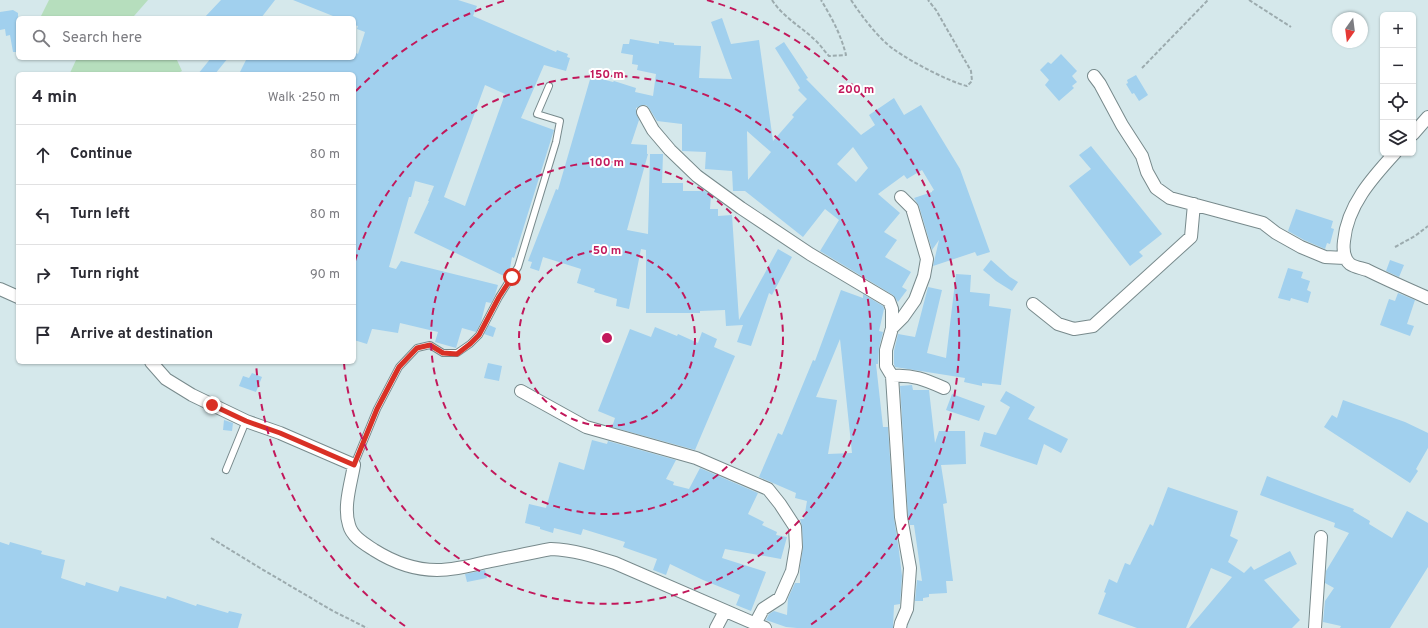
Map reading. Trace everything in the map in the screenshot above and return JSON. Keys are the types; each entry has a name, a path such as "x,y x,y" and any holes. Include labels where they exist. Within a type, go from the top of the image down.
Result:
{"street":[{"path":"1094,76 1100,84 1122,125 1142,156 1147,172 1156,188 1170,198 1263,223 1276,233 1301,247 1325,257 1345,258"},
{"path":"642,112 653,130 670,150 697,176 741,208 810,254 889,300 892,309 892,328 886,350 886,366 892,376 901,517 910,568 907,609 900,628"},
{"path":"1416,131 1428,117"},
{"path":"1392,156 1363,191 1354,205 1344,235 1343,248 1345,258 1350,265 1363,269 1428,298"},
{"path":"892,328 903,317 915,300 924,276 927,259 912,208 901,197"},
{"path":"1033,304 1058,324 1074,329 1093,326 1191,237 1194,204"},
{"path":"0,289 16,296"},
{"path":"153,364 166,379 192,395 246,421 280,433 354,465 347,510 349,525 353,533 361,542 400,564 417,568 438,570 465,567 551,549 566,550 589,554 615,563 760,626 763,609 780,598 792,571 796,547 795,527 768,489 696,458 586,427 521,391"},
{"path":"892,376 906,375 928,380 944,388"},
{"path":"1315,628 1321,537"},
{"path":"716,628 725,611"}],"lane":[{"path":"354,465 377,409 399,367 417,348 430,345 443,353 457,354 470,344 479,335 499,297 518,267 556,142 560,121 537,114 549,86"},
{"path":"226,470 246,421"}],"path":[{"path":"772,0 784,15 816,40 829,56 846,55 838,29 821,0"},
{"path":"851,0 858,11 887,44 932,71 968,86 972,81 971,71 936,10 928,0"},
{"path":"1142,68 1208,0"},
{"path":"1249,0 1291,27"},
{"path":"1395,247 1415,236 1428,226"},
{"path":"211,538 333,611 367,628"}],"green space":[{"path":"49,0 148,0 134,16 41,16"},
{"path":"76,60 177,60 182,71 180,72 70,72"}],"building":[{"path":"221,0 275,0 263,16 206,16"},
{"path":"293,0 458,0 477,6 473,16 556,52 557,50 568,54 567,57 570,58 566,71 544,65 521,118 554,130 514,258 512,257 509,274 506,277 414,233 429,201 434,186 415,181 389,267 396,269 401,261 498,285 491,303 486,302 481,322 476,332 462,328 456,348 435,342 438,332 400,323 398,333 372,329 367,344 356,341 356,72 240,72 246,60 356,60 356,53 358,54 365,32 357,29 358,26 356,26 356,16 333,16","holes":["485,85 505,94 465,206 444,197"]},
{"path":"13,10 18,13 18,16 16,16 16,52 13,52 10,35 6,36 5,29 0,30 0,12"},
{"path":"722,18 731,44 759,40 773,141 794,117 792,115 807,99 798,90 800,88 775,48 784,42 808,78 806,79 861,135 875,125 869,115 894,98 904,115 921,105 960,169 990,252 977,256 975,252 933,266 939,240 932,250 919,206 914,198 934,190 922,170 907,179 904,175 878,194 900,213 884,232 897,240 885,257 911,272 902,287 907,290 898,302 893,295 820,251 839,220 825,209 803,237 745,191 733,191 732,171 705,169 706,152 682,151 682,124 657,121 649,108 646,105 643,105 636,108 639,120 631,144 647,145 648,154 627,230 648,234 650,154 663,154 662,183 683,183 683,191 705,191 711,195 710,209 718,209 718,216 732,215 739,320 778,249 792,257 772,295 769,293 751,346 737,342 743,325 726,326 725,310 700,311 700,313 646,313 646,250 641,249 629,309 616,306 617,299 594,292 595,289 577,283 581,269 543,257 539,271 530,268 532,262 528,261 556,189 558,190 591,76 636,88 635,92 653,96 656,74 637,70 638,65 632,64 633,55 621,53 623,44 629,44 630,39 659,44 659,41 674,43 674,45 701,46 699,78 732,79 711,22","holes":["747,131 771,152 748,180","853,147 868,168 856,182 837,164"]},
{"path":"1061,54 1077,71 1072,76 1077,82 1072,86 1074,88 1059,101 1045,85 1049,80 1040,70 1048,62 1051,64"},
{"path":"209,60 226,60 217,72 200,72"},
{"path":"1136,75 1148,95 1139,101 1134,93 1132,94 1126,84 1128,83 1127,80"},
{"path":"1091,146 1162,234 1139,252 1143,256 1130,266 1069,186 1091,169 1079,155"},
{"path":"1296,209 1333,221 1331,228 1334,229 1330,244 1327,243 1325,249 1288,231"},
{"path":"991,260 1018,282 1012,291 996,281 983,270"},
{"path":"1390,260 1404,265 1399,277 1386,271"},
{"path":"1288,268 1303,272 1301,278 1310,281 1307,290 1311,292 1308,303 1291,298 1290,301 1278,298"},
{"path":"956,274 971,275 970,292 990,294 989,306 1011,309 1001,385 982,383 982,386 964,382 965,378 895,367 894,351 898,334 915,337 928,287 942,290 927,353 946,358"},
{"path":"841,290 863,298 863,294 883,306 884,309 879,331 883,332 879,348 878,364 876,364 883,427 888,427 894,518 902,576 900,604 894,605 893,628 797,628 786,627 766,620 769,614 774,611 787,615 788,598 795,583 800,583 800,567 803,547 800,519 804,519 807,501 795,498 796,493 759,477 778,433 782,435 813,360 815,361","holes":["840,339 852,453 828,454 837,400 816,397"]},
{"path":"1398,293 1415,300 1407,324 1414,326 1410,336 1380,325 1389,299 1395,301"},
{"path":"489,325 496,328 493,337 484,334"},
{"path":"655,327 677,336 678,334 698,343 702,332 717,339 714,347 735,356 695,450 612,427 615,418 598,411 630,329 651,337"},
{"path":"488,363 502,366 499,381 484,378"},
{"path":"252,373 262,377 256,392 239,386 243,376 249,378"},
{"path":"912,385 913,390 929,390 935,443 939,431 965,431 966,464 941,465 947,503 943,504 953,581 946,581 947,593 929,594 929,597 923,598 923,601 915,601 917,580 922,581 914,525 910,525 908,516 900,386"},
{"path":"1006,391 1035,407 1028,419 1068,439 1061,453 1044,444 1037,465 980,446 984,432 996,435 1010,407 1000,401"},
{"path":"952,394 985,406 979,421 946,410"},
{"path":"1343,400 1405,422 1428,433 1428,448 1416,469 1418,471 1410,483 1324,427 1332,415 1337,418"},
{"path":"224,420 233,423 232,431 223,430"},
{"path":"592,440 607,444 608,441 676,460 666,479 674,482 673,485 689,489 700,468 758,493 748,514 764,522 762,525 777,532 776,535 787,537 781,559 725,549 722,558 766,572 751,611 736,605 740,595 703,580 670,564 666,575 653,570 657,559 623,547 625,542 583,529 581,535 554,528 553,533 540,529 540,527 525,523 529,504 546,508 559,462 584,470"},
{"path":"1267,476 1354,509 1353,511 1370,521 1369,524 1392,538 1407,511 1428,523 1428,567 1390,628 1340,628 1341,626 1323,622 1325,601 1334,588 1325,583 1326,571 1349,533 1334,527 1335,523 1260,495"},
{"path":"1168,487 1238,511 1230,536 1238,540 1228,562 1244,573 1251,566 1254,570 1290,551 1297,564 1264,580 1300,620 1292,628 1189,628 1232,577 1211,568 1186,628 1137,628 1098,614 1106,593 1104,592 1109,579 1117,583 1125,563 1130,565 1150,524 1153,526"},
{"path":"0,542 9,545 10,542 42,551 41,554 65,560 61,578 85,586 86,582 118,592 120,586 166,599 167,596 196,606 197,604 228,613 229,611 242,614 238,628 0,628"},
{"path":"485,570 487,578 467,582 465,574"}],"route":[{"path":"212,405 246,421 280,433 354,465 377,409 399,367 417,348 430,345 443,353 457,354 470,344 479,335 499,297 512,277"}]}
